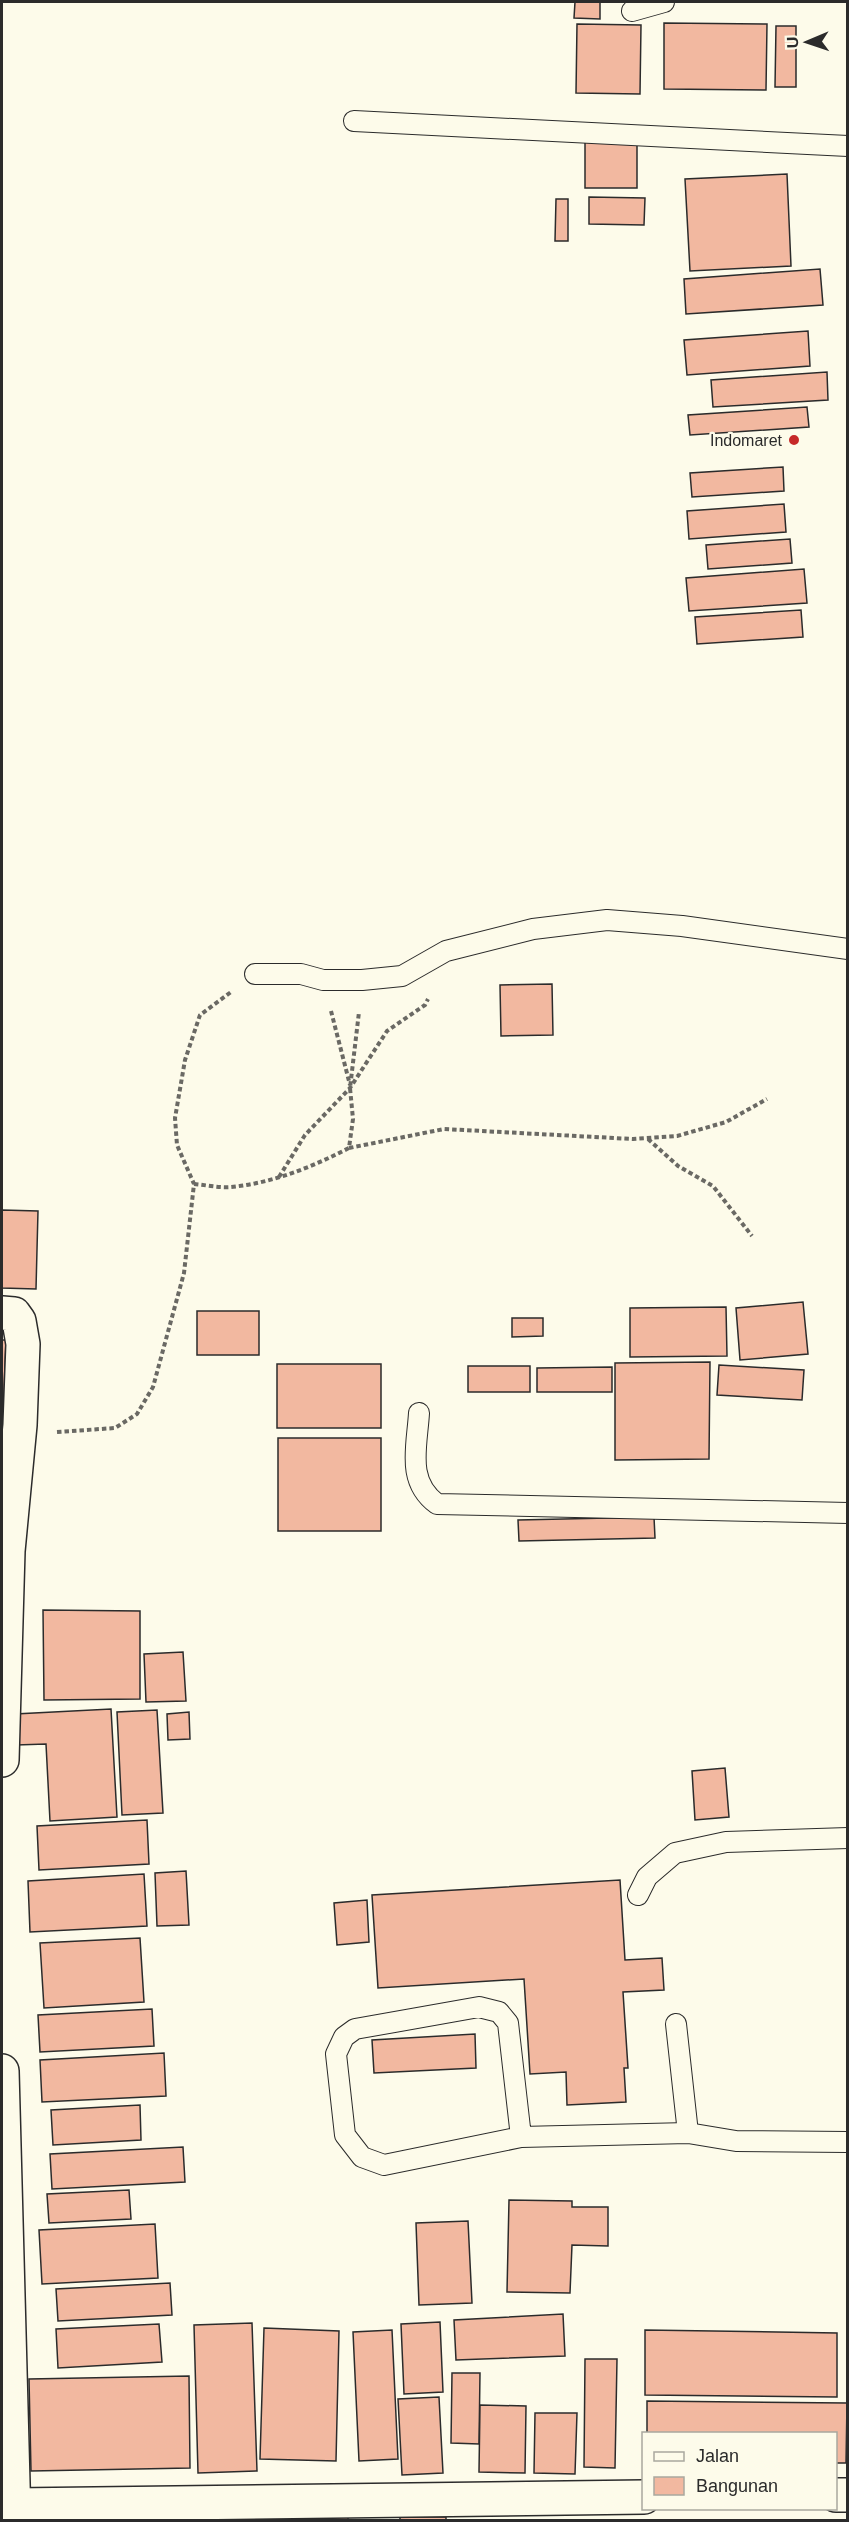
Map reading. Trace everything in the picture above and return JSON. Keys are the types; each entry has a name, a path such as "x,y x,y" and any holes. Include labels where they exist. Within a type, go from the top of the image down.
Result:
{"street":[{"path":"2,1312 14,1314 21,1330 20,1425 8,1551 5,1611 2,1760"},
{"path":"2,2071 14,2513 642,2497"}],"lane":[{"path":"632,11 664,2"},
{"path":"354,121 848,146"},
{"path":"255,974 301,974 323,980 362,980 402,976 446,951 533,929 606,920 682,926 848,949"},
{"path":"419,1413 416,1477 424,1494 437,1504 848,1513"},
{"path":"638,1895 647,1877 675,1853 726,1842 848,1838"},
{"path":"520,2137 508,2023 499,2012 479,2007 355,2030 344,2037 336,2054 345,2135 362,2157 384,2165 520,2137 688,2133 736,2141 848,2142"},
{"path":"676,2024 688,2133"}],"path":[{"path":"279,1177 306,1134 350,1088 387,1031 425,1005 446,951"},
{"path":"20,1425 63,1433 115,1428 137,1413 153,1388 184,1273 194,1184 177,1145 175,1118 185,1060 200,1015 255,974"},
{"path":"323,980 350,1088 353,1119 349,1148"},
{"path":"350,1088 362,980"},
{"path":"194,1184 230,1188 309,1168 349,1148 444,1129 647,1138 677,1136 726,1122 767,1099"},
{"path":"647,1138 678,1166 713,1186 752,1236"}],"building":[{"path":"575,2 600,2 600,19 574,18"},
{"path":"664,23 767,24 766,90 664,89"},
{"path":"577,24 641,25 640,94 576,93"},
{"path":"776,26 796,26 796,87 775,87"},
{"path":"585,142 637,143 637,188 585,188"},
{"path":"787,174 791,266 690,271 685,179"},
{"path":"589,197 645,198 644,225 589,224"},
{"path":"556,199 568,199 568,241 555,241"},
{"path":"820,269 823,305 686,314 684,279"},
{"path":"808,331 810,366 687,375 684,340"},
{"path":"827,372 828,400 713,407 711,380"},
{"path":"807,407 809,427 690,435 688,415"},
{"path":"783,467 784,491 692,497 690,473"},
{"path":"784,504 786,532 689,539 687,511"},
{"path":"790,539 792,563 708,569 706,545"},
{"path":"804,569 807,603 689,611 686,578"},
{"path":"801,610 803,637 697,644 695,617"},
{"path":"552,984 553,1035 501,1036 500,985"},
{"path":"2,1210 38,1211 36,1289 2,1288"},
{"path":"803,1302 808,1354 740,1360 736,1308"},
{"path":"726,1307 727,1356 630,1357 630,1308"},
{"path":"197,1311 259,1311 259,1355 197,1355"},
{"path":"512,1318 543,1318 543,1336 512,1337"},
{"path":"2,1340 6,1340 2,1440"},
{"path":"710,1362 709,1459 615,1460 615,1363"},
{"path":"277,1364 381,1364 381,1428 277,1428"},
{"path":"719,1365 804,1370 802,1400 717,1395"},
{"path":"468,1366 530,1366 530,1392 468,1392"},
{"path":"612,1367 612,1392 537,1392 537,1368"},
{"path":"278,1438 381,1438 381,1531 278,1531"},
{"path":"654,1517 655,1538 519,1541 518,1520"},
{"path":"43,1610 140,1611 140,1699 44,1700"},
{"path":"183,1652 186,1701 146,1702 144,1654"},
{"path":"111,1709 117,1817 50,1821 46,1744 16,1745 15,1714"},
{"path":"157,1710 163,1813 122,1815 117,1712"},
{"path":"189,1712 190,1739 168,1740 167,1714"},
{"path":"725,1768 729,1817 695,1820 692,1771"},
{"path":"147,1820 149,1864 39,1870 37,1826"},
{"path":"186,1871 189,1925 157,1926 155,1873"},
{"path":"144,1874 147,1926 30,1932 28,1881"},
{"path":"620,1880 625,1960 662,1958 664,1990 623,1992 628,2068 624,2068 626,2102 567,2105 566,2072 530,2074 524,1979 378,1988 372,1895"},
{"path":"367,1900 369,1942 337,1945 334,1903"},
{"path":"140,1938 144,2002 44,2008 40,1943"},
{"path":"152,2009 154,2046 40,2052 38,2015"},
{"path":"475,2034 476,2068 374,2073 372,2040"},
{"path":"164,2053 166,2096 42,2102 40,2060"},
{"path":"140,2105 141,2140 53,2145 51,2110"},
{"path":"183,2147 185,2182 52,2189 50,2154"},
{"path":"129,2190 131,2219 49,2223 47,2194"},
{"path":"509,2200 572,2201 572,2207 608,2207 608,2246 572,2245 570,2293 507,2292"},
{"path":"468,2221 472,2303 419,2305 416,2223"},
{"path":"155,2224 158,2278 42,2284 39,2230"},
{"path":"170,2283 172,2315 58,2321 56,2289"},
{"path":"563,2314 565,2356 456,2360 454,2320"},
{"path":"440,2322 443,2392 404,2394 401,2324"},
{"path":"252,2323 257,2471 198,2473 194,2325"},
{"path":"159,2324 162,2362 58,2368 56,2329"},
{"path":"264,2328 339,2331 336,2461 260,2459"},
{"path":"392,2330 398,2459 359,2461 353,2332"},
{"path":"645,2330 837,2333 837,2397 645,2395"},
{"path":"585,2359 617,2359 615,2468 584,2467"},
{"path":"452,2373 480,2373 479,2444 451,2443"},
{"path":"189,2376 190,2468 31,2471 29,2379"},
{"path":"439,2397 443,2473 402,2475 398,2399"},
{"path":"647,2401 847,2403 846,2463 837,2463 837,2432 647,2432"},
{"path":"480,2405 526,2406 525,2473 479,2472"},
{"path":"535,2413 577,2413 575,2474 534,2473"},
{"path":"348,2512 348,2520 180,2520 180,2516"},
{"path":"400,2517 446,2517 446,2520 400,2520"}],"place":[{"name":"Indomaret","path":"794,440"}]}
